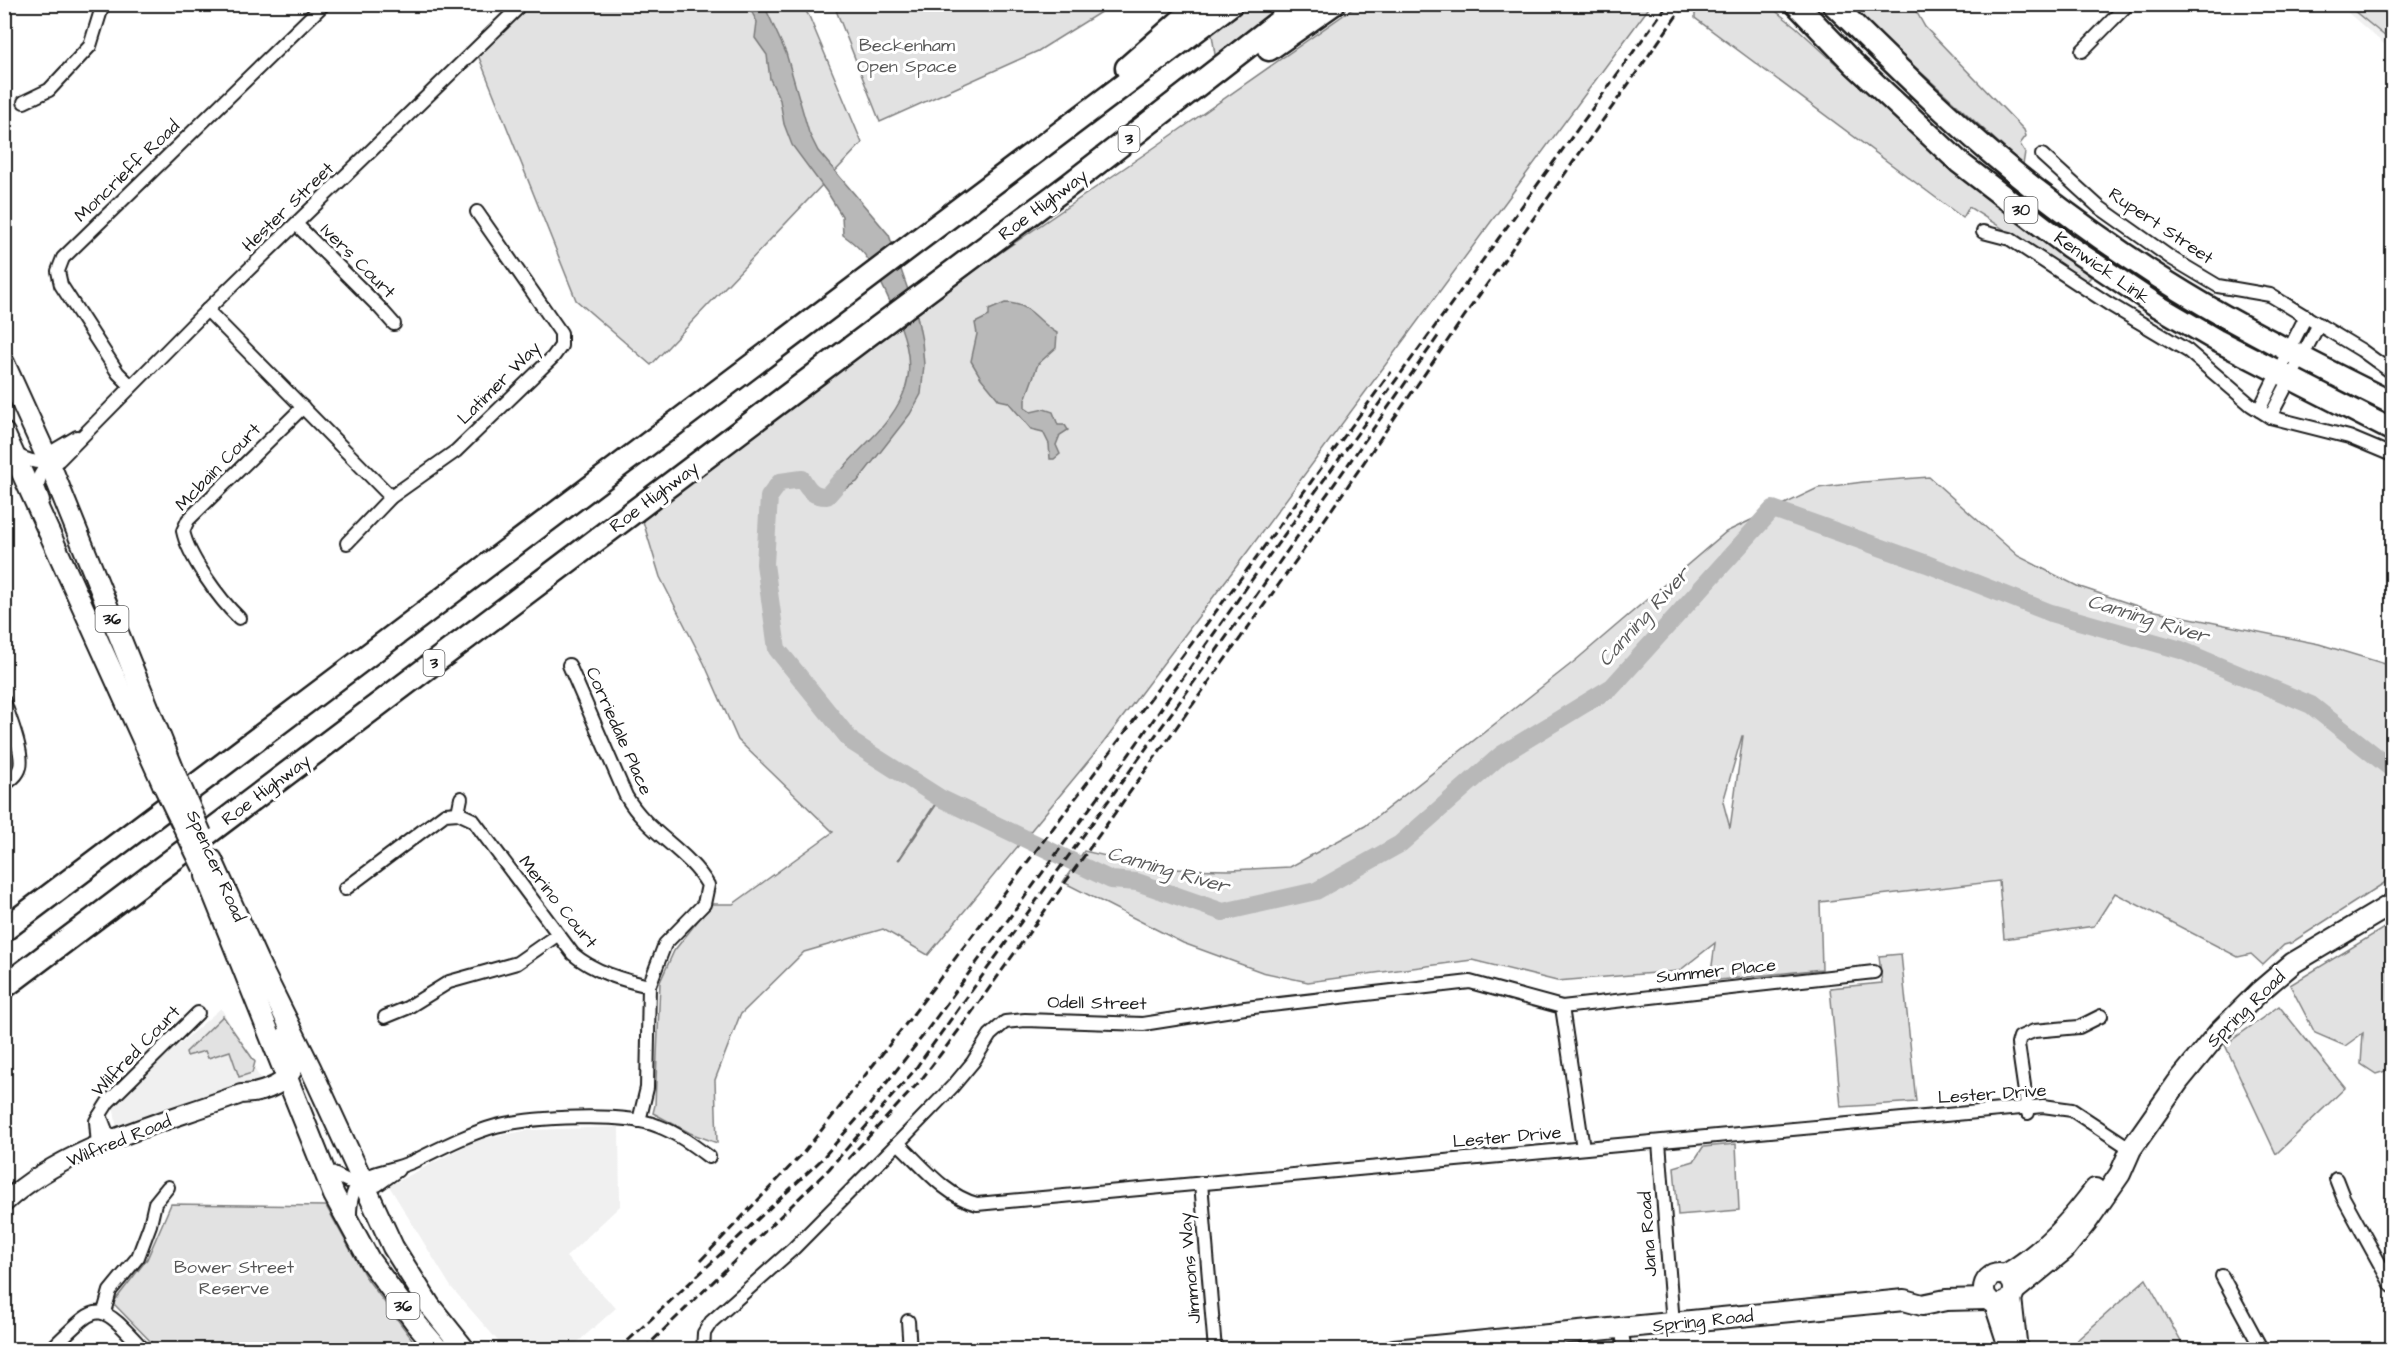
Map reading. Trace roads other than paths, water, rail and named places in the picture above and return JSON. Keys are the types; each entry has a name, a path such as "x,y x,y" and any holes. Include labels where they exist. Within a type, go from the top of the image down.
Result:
{"highway":[{"path":"1036,149 1065,120 1200,4"},
{"path":"4,930 928,235 1036,149 1168,54 1231,4"},
{"name":"Roe Highway","path":"4,987 1069,185 1302,4"},
{"path":"1069,185 1137,142 1333,4"},
{"name":"Kenwick Link","path":"1796,4 1854,64 1960,163 2068,246 2156,305 2285,376 2392,430"},
{"name":"Kenwick Link","path":"1833,4 1974,139 2030,185 2145,267 2202,304 2392,403"}],"main road":[{"name":"Spencer Road","path":"4,363 49,462 170,780"},
{"name":"Spencer Road","path":"4,433 64,566 323,1095 361,1182 402,1263 430,1306 465,1350"},
{"name":"Spencer Road","path":"208,864 285,1077 334,1196 352,1232 388,1287 439,1350"},
{"name":"Spring Road","path":"1394,1350 1904,1300 1922,1305 2000,1291 2022,1265 2058,1235 2110,1167 2131,1149 2218,1033 2259,992 2294,963 2392,904"},
{"path":"258,962 265,990 295,1057 293,1068 285,1077 304,1082 323,1095"},
{"name":"Wilfred Road","path":"4,1203 47,1172 104,1144 241,1094 252,1094 278,1086 285,1077"},
{"path":"402,1263 395,1274 398,1285 440,1339 444,1350"},
{"path":"2000,1291 2009,1350"},
{"path":"2000,1291 2018,1350"}],"street":[{"path":"24,102 49,90 90,46 103,4"},
{"name":"Moncrieff Road","path":"131,386 118,373 61,285 58,271 63,258 324,4"},
{"name":"Hester Street","path":"49,462 59,460 81,435 207,310 516,10 519,4"},
{"path":"2082,51 2128,4"},
{"name":"Rupert Street","path":"2042,154 2099,207 2171,258 2218,286 2270,295 2378,360 2390,371"},
{"name":"Latimer Way","path":"347,543 391,497 456,451 553,357 561,346 561,333 477,212"},
{"name":"Ivers Court","path":"296,224 379,306 394,324"},
{"path":"1983,232 2010,239 2109,304 2188,351 2270,417 2349,436 2392,455"},
{"path":"207,310 391,497"},
{"path":"2296,355 2306,316"},
{"path":"2270,417 2285,376 2296,355 2319,324"},
{"path":"2259,410 2285,376"},
{"name":"Mcbain Court","path":"239,618 224,602 186,544 183,531 188,520 303,407"},
{"path":"12,452 27,461 49,462"},
{"path":"49,462 40,475 38,487 61,543 64,566"},
{"name":"Corriedale Place","path":"569,665 626,796 635,811 699,869 708,885 704,904 665,944 649,986 647,1088 639,1121"},
{"path":"4,701 20,757 20,767 14,778 4,785"},
{"path":"345,889 445,814 458,813 461,798"},
{"name":"Merino Court","path":"458,813 473,820 573,954 590,966 649,986"},
{"path":"385,1017 407,1008 449,982 518,963 558,935"},
{"name":"Summer Place","path":"1562,1007 1874,972"},
{"name":"Odell Street","path":"703,1350 704,1333 711,1322 794,1248 898,1143 953,1086 973,1062 990,1035 1005,1022 1025,1020 1143,1024 1245,1008 1470,982 1562,1007"},
{"path":"1562,1007 1583,1148"},
{"name":"Wilfred Court","path":"104,1144 100,1115 108,1102 198,1013"},
{"path":"2027,1110 2018,1044 2020,1037 2034,1030 2079,1026 2101,1016"},
{"name":"Lester Drive","path":"898,1143 950,1192 962,1201 977,1204 2027,1110 2043,1106 2072,1110 2131,1149"},
{"path":"352,1232 351,1196 361,1182 373,1173 404,1165 483,1131 519,1121 576,1118 639,1121 658,1125 688,1141 709,1157"},
{"name":"Jana Road","path":"1659,1142 1673,1324"},
{"path":"324,1170 348,1181 361,1182"},
{"path":"2336,1179 2343,1197 2392,1286"},
{"name":"Jimmons Way","path":"1201,1184 1215,1350"},
{"path":"104,1312 110,1291 138,1257 147,1236 155,1203 168,1188"},
{"path":"2222,1276 2262,1350"},
{"path":"50,1350 92,1312 104,1312 114,1317 144,1350"},
{"path":"908,1321 910,1350"},
{"path":"1621,1328 1625,1350"}],"waterway":[{"name":"Canning River","path":"843,478 827,496 812,492 802,479 780,482 769,497 765,564 777,649 852,742 940,798 1111,880 1137,882 1223,912 1316,891 1400,844 1501,755 1612,687 1773,509 1927,564 2051,613 2181,650 2311,705 2392,769"},
{"path":"899,859 940,798"}],"railway":[{"path":"618,1350 820,1161 871,1103 1123,763 1258,571 1668,4"},
{"path":"848,1159 921,1080 965,1022 1305,548 1468,311 1685,4"},
{"path":"643,1350 829,1169 913,1072 1245,611 1439,335"},
{"path":"701,1260 804,1152 905,1025 1247,570 1391,372"}],"park label":[{"name":"Beckenham Open Space","path":"907,55"},
{"name":"Bower Street Reserve","path":"234,1277"}]}
